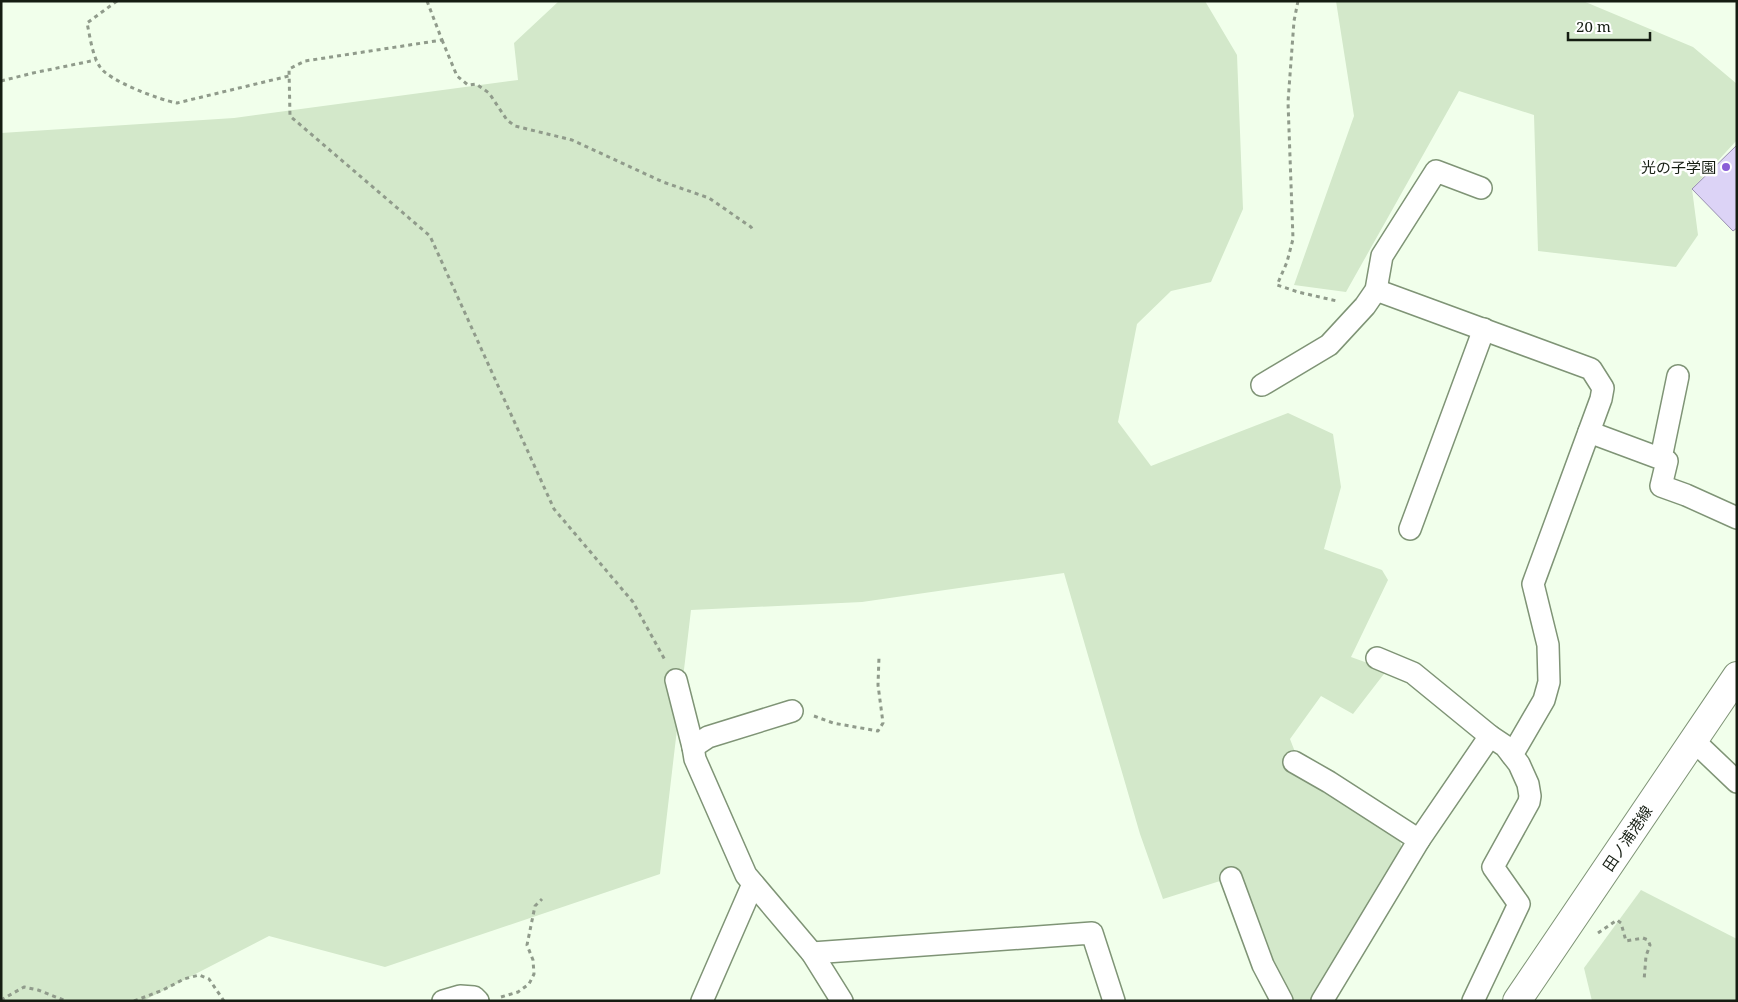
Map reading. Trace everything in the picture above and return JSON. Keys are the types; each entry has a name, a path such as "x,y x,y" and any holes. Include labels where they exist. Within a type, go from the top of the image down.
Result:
{"main road":[{"name":"田ノ浦港線","path":"1517,1001 1737,676"}],"street":[{"path":"1262,385 1329,344 1371,298 1382,256 1436,171 1482,188"},
{"path":"1371,298 1484,329 1591,369 1603,388 1601,400 1533,584 1548,645 1549,682 1544,700 1512,755"},
{"path":"1410,529 1484,329"},
{"path":"1661,458 1678,376"},
{"path":"1589,432 1667,461 1661,486 1737,518"},
{"path":"1377,658 1413,673 1505,746 1519,764 1528,784 1529,802 1493,867 1520,904 1473,1001"},
{"path":"676,680 695,759 746,875 812,953 842,1001"},
{"path":"693,746 708,736 792,712"},
{"path":"1322,1001 1419,840 1490,736"},
{"path":"1693,740 1737,782"},
{"path":"1294,762 1330,782 1419,840"},
{"path":"1231,878 1263,965 1282,1001"},
{"path":"702,1001 753,884"},
{"path":"812,953 1092,933 1114,1001"},
{"path":"443,1001 460,996 474,997 478,1001"}],"path":[{"path":"117,1 86,22 96,60 103,72 110,77 166,101 177,103 289,76"},
{"path":"427,1 456,76 468,86 476,84 490,93 507,120 515,126 572,140 663,182 709,198 750,226 754,232"},
{"path":"1298,1 1294,21 1288,102 1293,239 1287,262 1277,285 1298,292 1371,298"},
{"path":"442,40 305,60 289,69 290,116 430,236 554,509 633,602 676,680"},
{"path":"1,81 96,60"},
{"path":"792,712 878,732 883,723 878,685 879,657"},
{"path":"500,998 518,992 529,984 534,974 533,960 527,945 535,906 542,899"},
{"path":"1595,937 1617,920 1621,923 1626,942 1643,938 1648,940 1650,945 1646,956 1644,981"},
{"path":"134,1001 184,979 199,975 209,979 224,1001"},
{"path":"1,1000 24,988 38,990 66,1001"}],"green space":[{"path":"559,1 1205,1 1237,55 1243,209 1211,282 1171,291 1137,324 1118,422 1151,466 1288,413 1333,434 1341,487 1324,549 1382,570 1388,580 1351,657 1387,670 1353,714 1321,696 1290,739 1295,752 1290,768 1400,841 1403,852 1309,1001 1291,1001 1289,999 1236,876 1163,899 1140,834 1064,573 862,602 691,610 660,874 385,967 269,936 143,1001 1,1001 1,133 234,118 518,80 514,43"},
{"path":"1336,1 1583,1 1693,47 1737,84 1737,140 1692,189 1698,235 1676,267 1538,251 1534,115 1459,91 1346,292 1294,285 1354,116"},
{"path":"1641,890 1737,939 1737,1001 1592,1001 1584,968"}],"building":[{"name":"光の子学園","path":"1737,145 1737,228 1733,231 1692,189"}],"place":[{"name":"光の子学園","path":"1726,167"}]}
